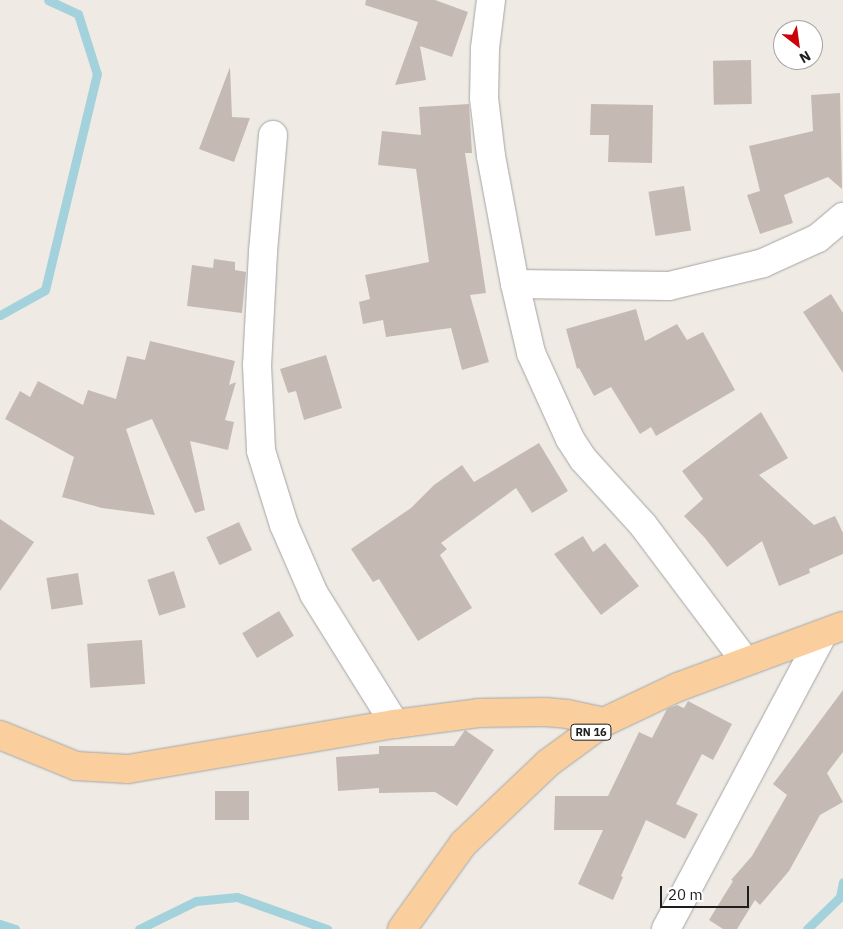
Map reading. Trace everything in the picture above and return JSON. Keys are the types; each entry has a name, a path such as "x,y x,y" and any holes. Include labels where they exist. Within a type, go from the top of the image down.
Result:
{"main road":[{"name":"RN 16","path":"402,929 463,844 548,763 604,722 678,687 833,631"},
{"path":"0,735 76,766 128,769 396,724 478,713 545,712 604,722"}],"street":[{"path":"492,0 484,48 484,98 491,156 515,284 531,352 570,439 589,466 643,525 746,661"},
{"path":"273,135 263,252 257,365 260,451 284,525 314,594 396,724"},
{"path":"515,284 669,286 763,263 818,238 843,217"},
{"path":"666,929 833,631"}],"building":[{"path":"366,0 435,0 468,12 452,57 420,46 426,80 395,85 418,22 365,5"},
{"path":"751,60 752,104 714,105 713,61"},
{"path":"230,67 232,117 250,118 234,162 199,149"},
{"path":"840,93 842,189 828,177 784,195 793,223 760,234 747,195 760,191 749,146 813,131 811,95"},
{"path":"469,104 472,153 465,153 486,293 470,295 489,362 462,370 451,328 386,337 383,320 363,324 359,302 370,299 365,275 429,262 416,169 378,165 382,131 421,135 419,107"},
{"path":"591,104 653,105 652,163 608,162 609,135 590,135"},
{"path":"684,186 691,230 655,236 648,192"},
{"path":"214,259 235,262 235,270 246,272 242,313 187,306 192,265 213,268"},
{"path":"831,294 843,313 843,373 803,312"},
{"path":"636,309 645,341 677,324 687,340 703,332 735,390 656,436 651,427 640,434 611,387 594,396 579,368 577,369 566,329"},
{"path":"150,341 235,361 229,385 236,382 225,420 234,422 228,450 190,441 205,510 195,513 152,419 126,429 155,515 102,508 62,497 74,457 5,419 20,391 30,397 38,381 83,405 88,390 116,399 127,356 145,360"},
{"path":"326,355 342,408 304,420 296,391 288,393 280,369"},
{"path":"761,412 788,458 759,475 814,525 835,516 843,533 843,554 809,569 810,573 779,586 762,541 727,567 705,538 684,516 703,499 682,471"},
{"path":"539,443 568,491 532,513 516,488 441,543 447,549 440,555 472,608 418,641 379,579 373,582 351,549 411,508 434,485 462,465 474,482"},
{"path":"0,519 34,542 0,591"},
{"path":"239,522 252,550 219,565 206,537"},
{"path":"583,536 593,552 605,543 639,586 601,615 554,554"},
{"path":"174,571 186,607 159,616 147,580"},
{"path":"78,573 83,605 51,610 46,578"},
{"path":"279,611 294,636 257,658 242,633"},
{"path":"142,640 145,684 90,688 87,644"},
{"path":"843,690 843,752 827,773 843,802 820,815 789,871 760,905 755,900 737,929 723,929 709,920 733,881 731,880 752,856 787,795 773,784"},
{"path":"688,701 732,724 713,760 702,754 676,804 698,814 685,839 646,820 621,876 623,877 613,900 578,884 603,830 554,830 555,796 608,796 639,732 652,738 667,709 677,705 684,708"},
{"path":"465,730 494,750 457,806 435,792 379,793 379,788 338,791 336,757 379,754 379,746 454,746"},
{"path":"215,791 249,791 249,820 215,820"}],"waterway":[{"path":"0,315 45,290 97,74 78,14 48,0"},
{"path":"807,929 840,897 843,882"},
{"path":"139,929 196,901 237,897 327,929"},
{"path":"0,924 15,929"}]}
